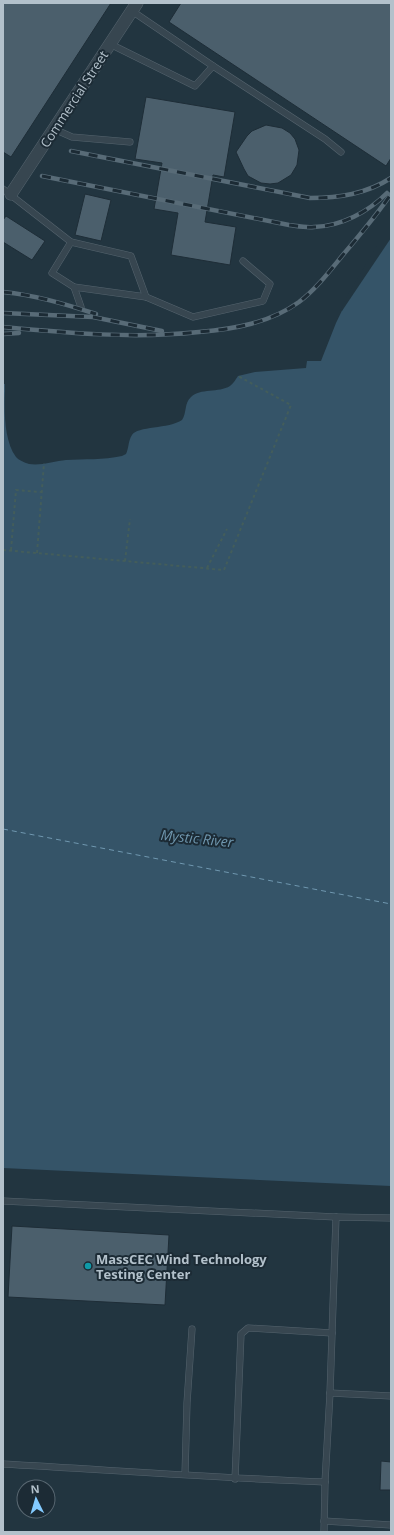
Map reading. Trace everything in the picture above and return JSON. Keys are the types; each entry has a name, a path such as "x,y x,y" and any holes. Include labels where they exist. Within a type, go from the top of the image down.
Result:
{"street":[{"name":"Commercial Street","path":"7,192 54,129 135,5"}],"lane":[{"path":"135,5 213,66 325,139 341,152"},
{"path":"110,44 195,86 213,66"},
{"path":"54,129 72,137 130,142"},
{"path":"7,192 71,242 131,256 146,297"},
{"path":"71,242 52,273 74,286 146,297 193,317 263,301 270,284 243,261"},
{"path":"74,286 81,307"},
{"path":"3,1201 336,1217 391,1218"},
{"path":"324,1532 336,1217"},
{"path":"235,1479 241,1334 248,1328 332,1333"},
{"path":"185,1474 187,1403 192,1329"},
{"path":"330,1393 391,1396"},
{"path":"3,1464 185,1474 235,1479 325,1482"},
{"path":"324,1521 391,1525"}],"path":[{"path":"3,550 224,570 291,405 238,376"},
{"path":"37,553 44,463"},
{"path":"11,551 16,490 41,492"},
{"path":"125,561 130,519"},
{"path":"207,568 226,529"}],"water":[{"name":"Mystic River","path":"391,233 391,1186 3,1168 3,384 5,384 5,416 7,434 12,450 18,459 29,464 38,464 66,460 101,459 122,456 126,454 131,437 135,432 169,425 182,420 185,414 187,402 191,397 199,392 226,388 231,385 238,376 255,372 306,368 307,361 321,361 336,323 351,292"}],"pier":[{"path":"391,231 391,238 342,311 340,310 376,247"}],"building":[{"path":"3,3 111,3 11,157 3,152"},
{"path":"181,3 391,3 391,158 386,166 169,22"},
{"path":"146,97 235,112 224,177 213,175 205,222 236,227 230,265 171,255 178,213 154,209 162,163 135,159"},
{"path":"266,125 282,128 290,133 295,139 299,150 297,165 291,175 278,183 261,183 248,176 236,152 252,131"},
{"path":"85,194 111,200 101,241 75,235"},
{"path":"6,216 45,241 32,260 3,242 3,220"},
{"name":"MassCEC Wind Technology Testing Center","path":"12,1226 169,1235 165,1305 8,1297"},
{"path":"381,1461 391,1462 391,1490 380,1490"}],"ferry route":[{"path":"3,829 391,904"}],"railway":[{"path":"71,151 310,198 352,194 372,188 391,178"},
{"path":"42,176 289,225 308,227 335,224 354,217 372,206 387,193"},
{"path":"3,327 76,333 150,335 212,331 238,327 264,320 288,309 311,292 361,233 391,194"},
{"path":"3,292 50,300 96,314"},
{"path":"3,313 93,317 162,331"},
{"path":"3,334 19,333"}],"place":[{"name":"MassCEC Wind Technology Testing Center","path":"88,1266"}]}
